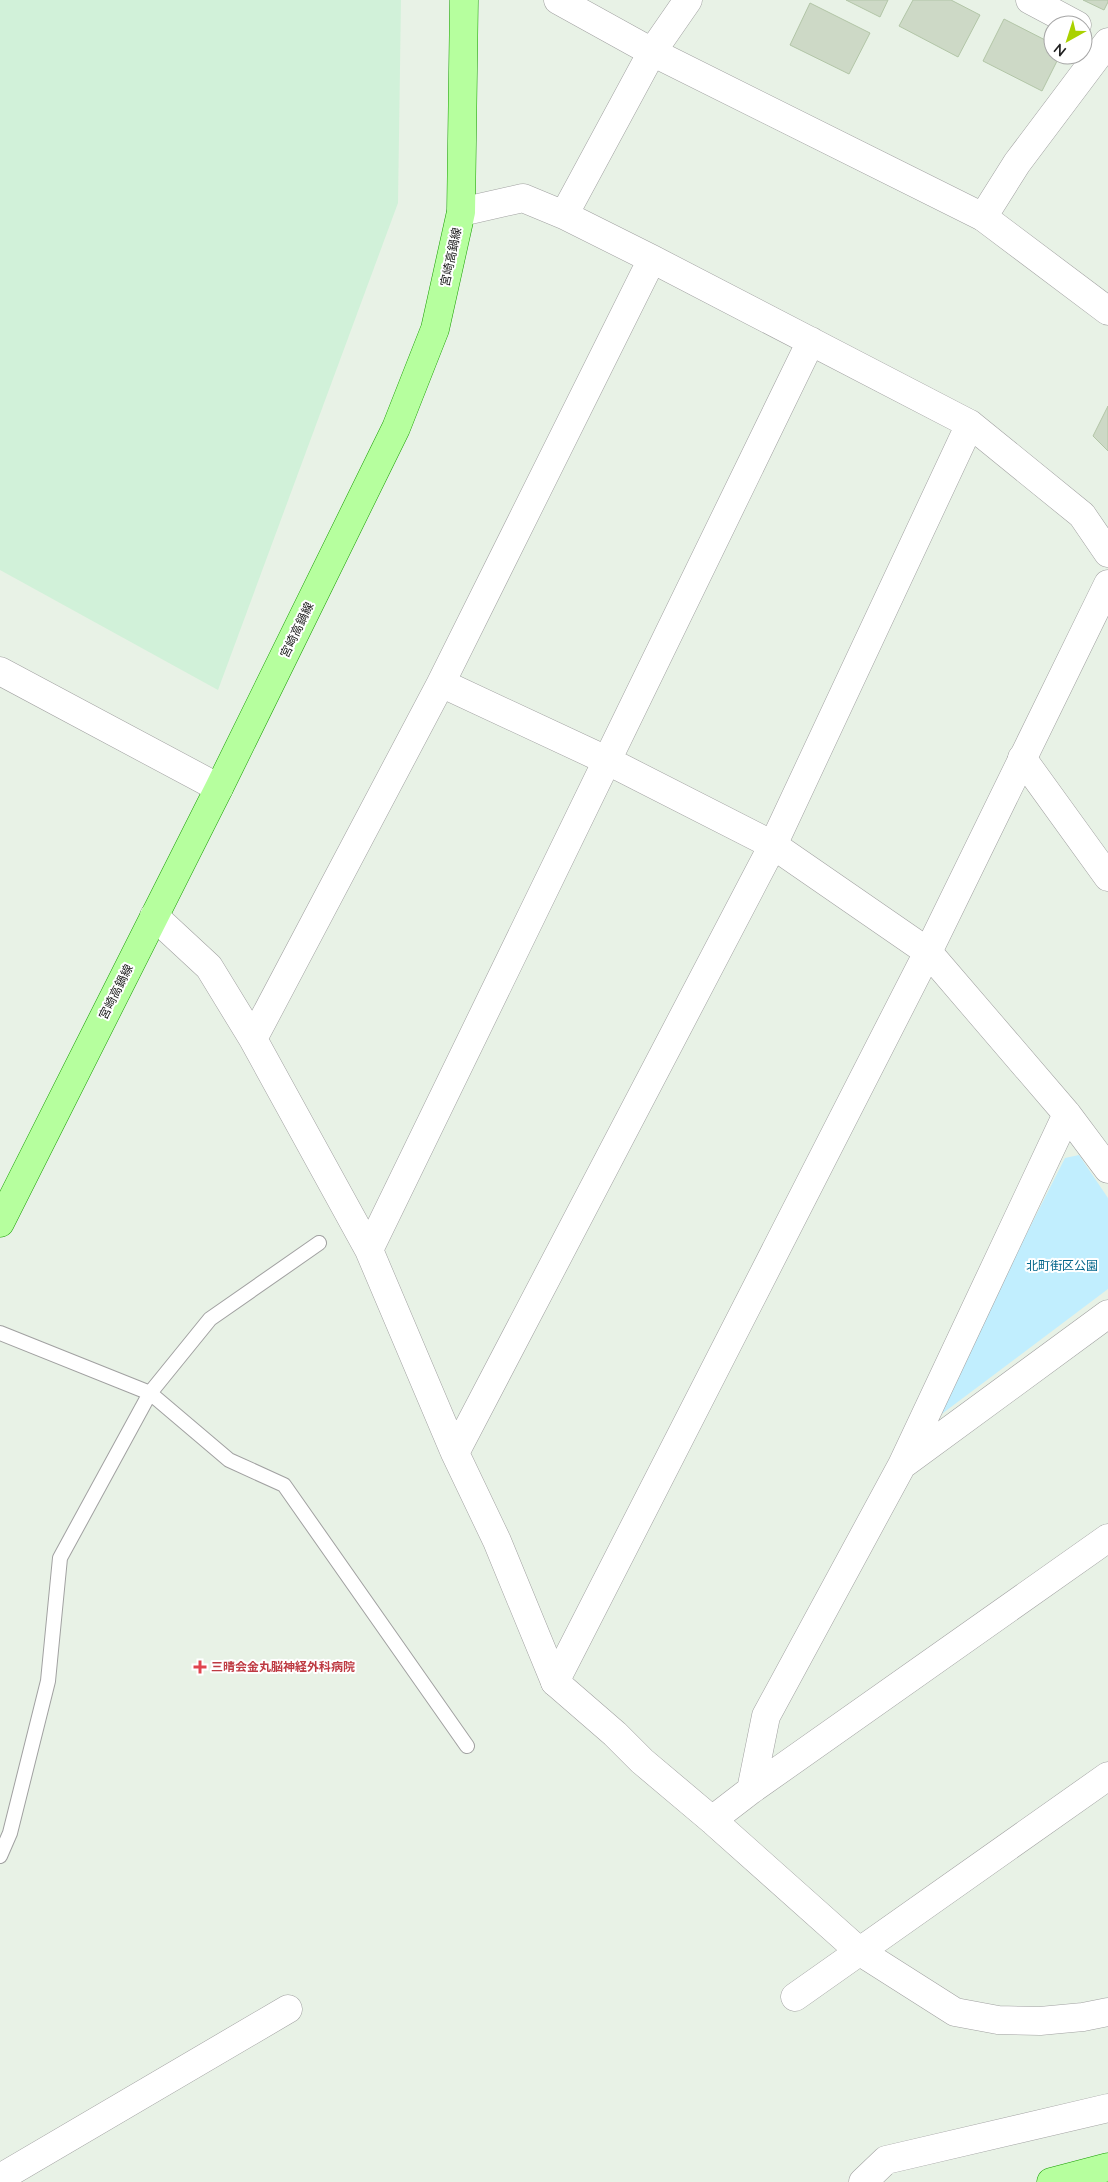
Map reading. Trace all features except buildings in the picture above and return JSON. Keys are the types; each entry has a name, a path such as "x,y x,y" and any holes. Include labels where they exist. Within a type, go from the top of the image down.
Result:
{"main road":[{"name":"宮崎高鍋線","path":"0,1223 219,788 396,428 435,329 461,212 464,0"},
{"path":"1050,2182 1108,2167"}],"street":[{"path":"558,0 652,52 983,217 1108,311"},
{"path":"564,215 652,52 688,0"},
{"path":"1030,0 1058,15"},
{"path":"983,217 1017,163 1108,42 1093,34"},
{"path":"461,212 523,198 564,215 811,340 970,424 1082,515 1108,553"},
{"path":"253,1039 440,683 652,259"},
{"path":"369,1250 811,340"},
{"path":"455,1453 773,845 970,424"},
{"path":"555,1682 928,952 1108,584"},
{"path":"0,671 219,788"},
{"path":"440,683 606,760 773,845 928,952 1104,1154"},
{"path":"1022,758 1108,877"},
{"path":"154,916 209,967 253,1039 369,1250 455,1453 498,1541 555,1682 615,1734 642,1762 712,1820 859,1951 955,2012 998,2020 1040,2021 1083,2017 1108,2012"},
{"path":"751,1790 766,1716 902,1465 1068,1114"},
{"path":"902,1465 1108,1314"},
{"path":"712,1820 751,1790 1108,1538"},
{"path":"795,1997 1108,1776"},
{"path":"0,2178 288,2009"},
{"path":"863,2182 886,2160 1108,2108"}],"lane":[{"path":"0,1856 10,1834 48,1681 60,1558 150,1393 210,1319 319,1243"},
{"path":"0,1333 150,1393 230,1460 284,1485 467,1746"}],"green space":[{"path":"0,0 401,0 398,203 218,690 0,570"},
{"name":"北町街区公園","path":"1079,1155 1108,1198 1108,1289 931,1422 1065,1158"}],"place":[{"name":"三晴会金丸脳神経外科病院","path":"200,1667"}]}
